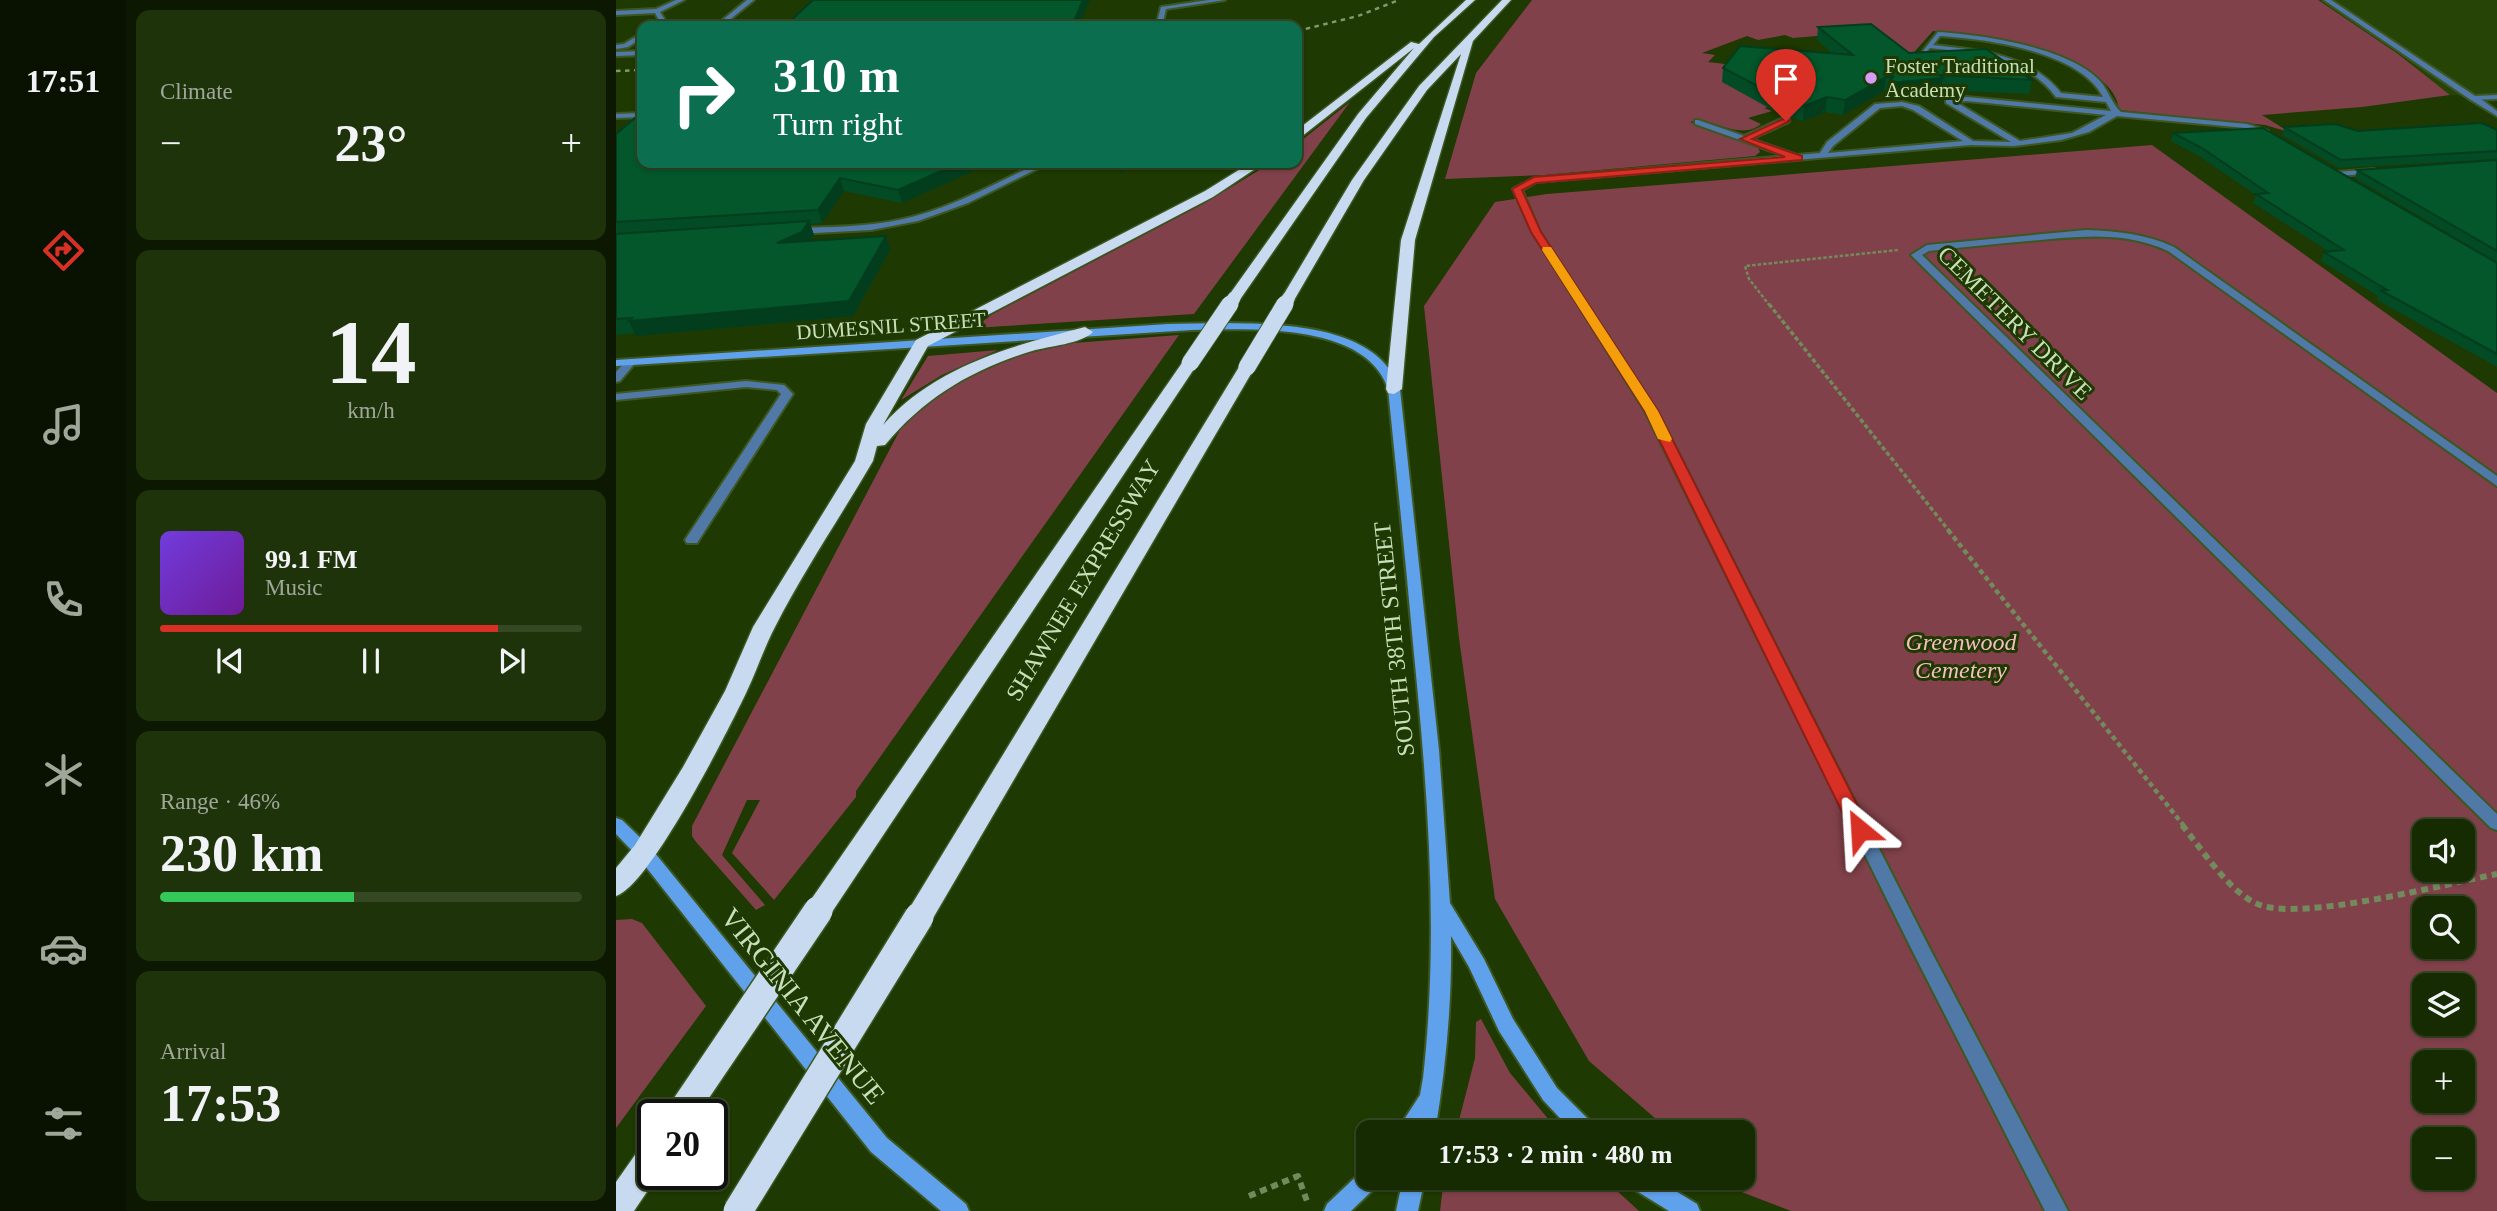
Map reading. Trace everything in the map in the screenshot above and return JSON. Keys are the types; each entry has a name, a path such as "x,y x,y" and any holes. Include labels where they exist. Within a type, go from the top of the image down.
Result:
{"highway":[{"name":"SHAWNEE EXPRESSWAY","path":"691,1099 1324,165 1431,35 1471,0"},
{"name":"SHAWNEE EXPRESSWAY","path":"737,1211 919,917 1287,299 1394,128 1443,63 1469,43 1507,0"},
{"path":"1302,131 1409,46 1431,35"},
{"path":"1394,389 1408,240 1469,43"},
{"path":"864,461 876,424 922,343 1209,194 1250,168"},
{"path":"616,886 644,852 730,702 764,627 864,461 895,420 925,392 996,358 1085,332"},
{"path":"616,1210 637,1179"}],"main road":[{"name":"SOUTH 38TH STREET","path":"1168,327 1279,328 1321,335 1364,351 1385,369 1394,389 1438,816 1442,904 1444,955 1432,1095 1427,1120"},
{"name":"DUMESNIL STREET","path":"616,363 1168,327"},
{"name":"VIRGINIA AVENUE","path":"616,824 644,852 879,1145 958,1211"},
{"path":"1442,904 1528,1060 1550,1094 1575,1120"},
{"path":"1416,1120 1432,1095"},
{"path":"1335,1211 1357,1190"},
{"path":"1407,1211 1411,1190"},
{"path":"1655,1190 1689,1211"}],"street":[{"path":"659,0 653,5 659,10 661,21"},
{"path":"616,13 659,10 681,0"},
{"path":"724,21 751,0"},
{"path":"1160,21 1163,8 1222,0"},
{"path":"2327,0 2497,114"},
{"path":"2107,100 2059,95 2048,79 2010,61 1927,48 1938,34 1987,39 2080,69 2104,89 2107,100 2108,106 2119,114"},
{"path":"616,47 625,46 637,38"},
{"path":"616,54 637,53"},
{"path":"2474,98 2497,97"},
{"path":"2017,142 1949,101 1967,99 2246,126 2275,137"},
{"path":"1822,156 1830,144 1878,106 1902,104 1916,108 1971,143"},
{"path":"2057,1211 1922,952 1651,411 1536,232 1517,189 1534,180 1971,143 2062,138 2088,130 2102,117 2119,114"},
{"path":"616,116 637,115"},
{"path":"1744,139 1786,121"},
{"path":"1698,122 1798,158"},
{"path":"790,232 871,227 913,220 937,213 1034,168"},
{"path":"2327,168 2349,181"},
{"path":"2337,174 2379,171"},
{"name":"CEMETERY DRIVE","path":"2497,482 2171,249 2153,240 2086,233 1927,248 1916,254 1924,265 2497,824"},
{"path":"616,379 631,362"},
{"path":"616,397 746,384 780,387 787,394 692,540"}],"path":[{"path":"1927,248 1745,265 1749,279 2227,881 2259,905 2303,911 2497,874"},
{"path":"1249,1196 1298,1176 1311,1211"}],"shaded area":[{"path":"2317,0 2497,0 2497,97 2450,95 2398,54"}],"green space":[{"path":"1532,0 2318,0 2398,54 2450,95 2362,107 2262,115 2289,132 2265,125 2119,110 2111,91 2094,75 2070,62 2011,43 1933,31 1907,60 1840,34 1793,38 1785,35 1758,40 1747,36 1702,53 1715,55 1708,62 1725,64 1723,68 1731,69 1785,103 1764,108 1772,111 1748,118 1761,124 1753,129 1735,130 1708,122 1690,122 1758,148 1760,152 1755,156 1544,175 1445,179 1476,73"},
{"path":"1350,102 1302,167 1302,140"},
{"name":"Greenwood Cemetery","path":"2152,145 2497,393 2497,1211 1791,1211 1738,1190 1755,1190 1755,1120 1657,1120 1589,1061 1495,899 1459,638 1424,306 1495,202 1547,194"},
{"path":"1263,168 1301,168 1194,314 974,328 991,315 1203,204"},
{"path":"1179,335 856,791 856,797 774,900 732,853 760,800 747,800 722,855 765,905 756,910 696,842 692,836 692,826 902,426 939,391 1017,356 1073,343"},
{"path":"998,350 942,375 901,400 928,356"},
{"path":"632,919 642,923 706,1006 616,1128 616,920"},
{"path":"1481,1019 1510,1073 1549,1120 1459,1120 1475,1058 1476,1022"},
{"path":"1443,1190 1616,1190 1639,1211 1440,1211"}],"building":[{"path":"813,0 1083,0 1074,21 790,21"},
{"path":"1871,24 1909,53 1986,49 2032,80 1939,75 1943,78 1889,83 1893,77 1886,77 1845,100 1827,97 1804,106 1784,100 1723,68 1740,46 1853,55 1818,27"},
{"path":"637,116 637,168 948,168 898,190 840,178 818,210 616,222 616,134"},
{"path":"2482,123 2497,130 2497,151 2341,160 2284,127 2335,124 2358,131"},
{"path":"2263,128 2497,263 2497,354 2380,290 2387,290 2324,252 2344,250 2256,194 2268,193 2202,148 2173,133"},
{"path":"2497,160 2497,251 2357,170"},
{"path":"809,221 802,232 777,243 886,236 849,301 629,321 632,318 616,319 616,234"}],"railway":[{"path":"1302,30 1358,16 1399,0"},
{"path":"616,71 637,70"}],"slow traffic":[{"path":"1547,250 1651,411 1665,439"}],"place":[{"name":"Foster Traditional Academy","path":"1871,78"}],"route":[{"path":"1786,121 1744,139 1798,158 1534,180 1517,189 1536,232 1651,411 1860,830"}]}
